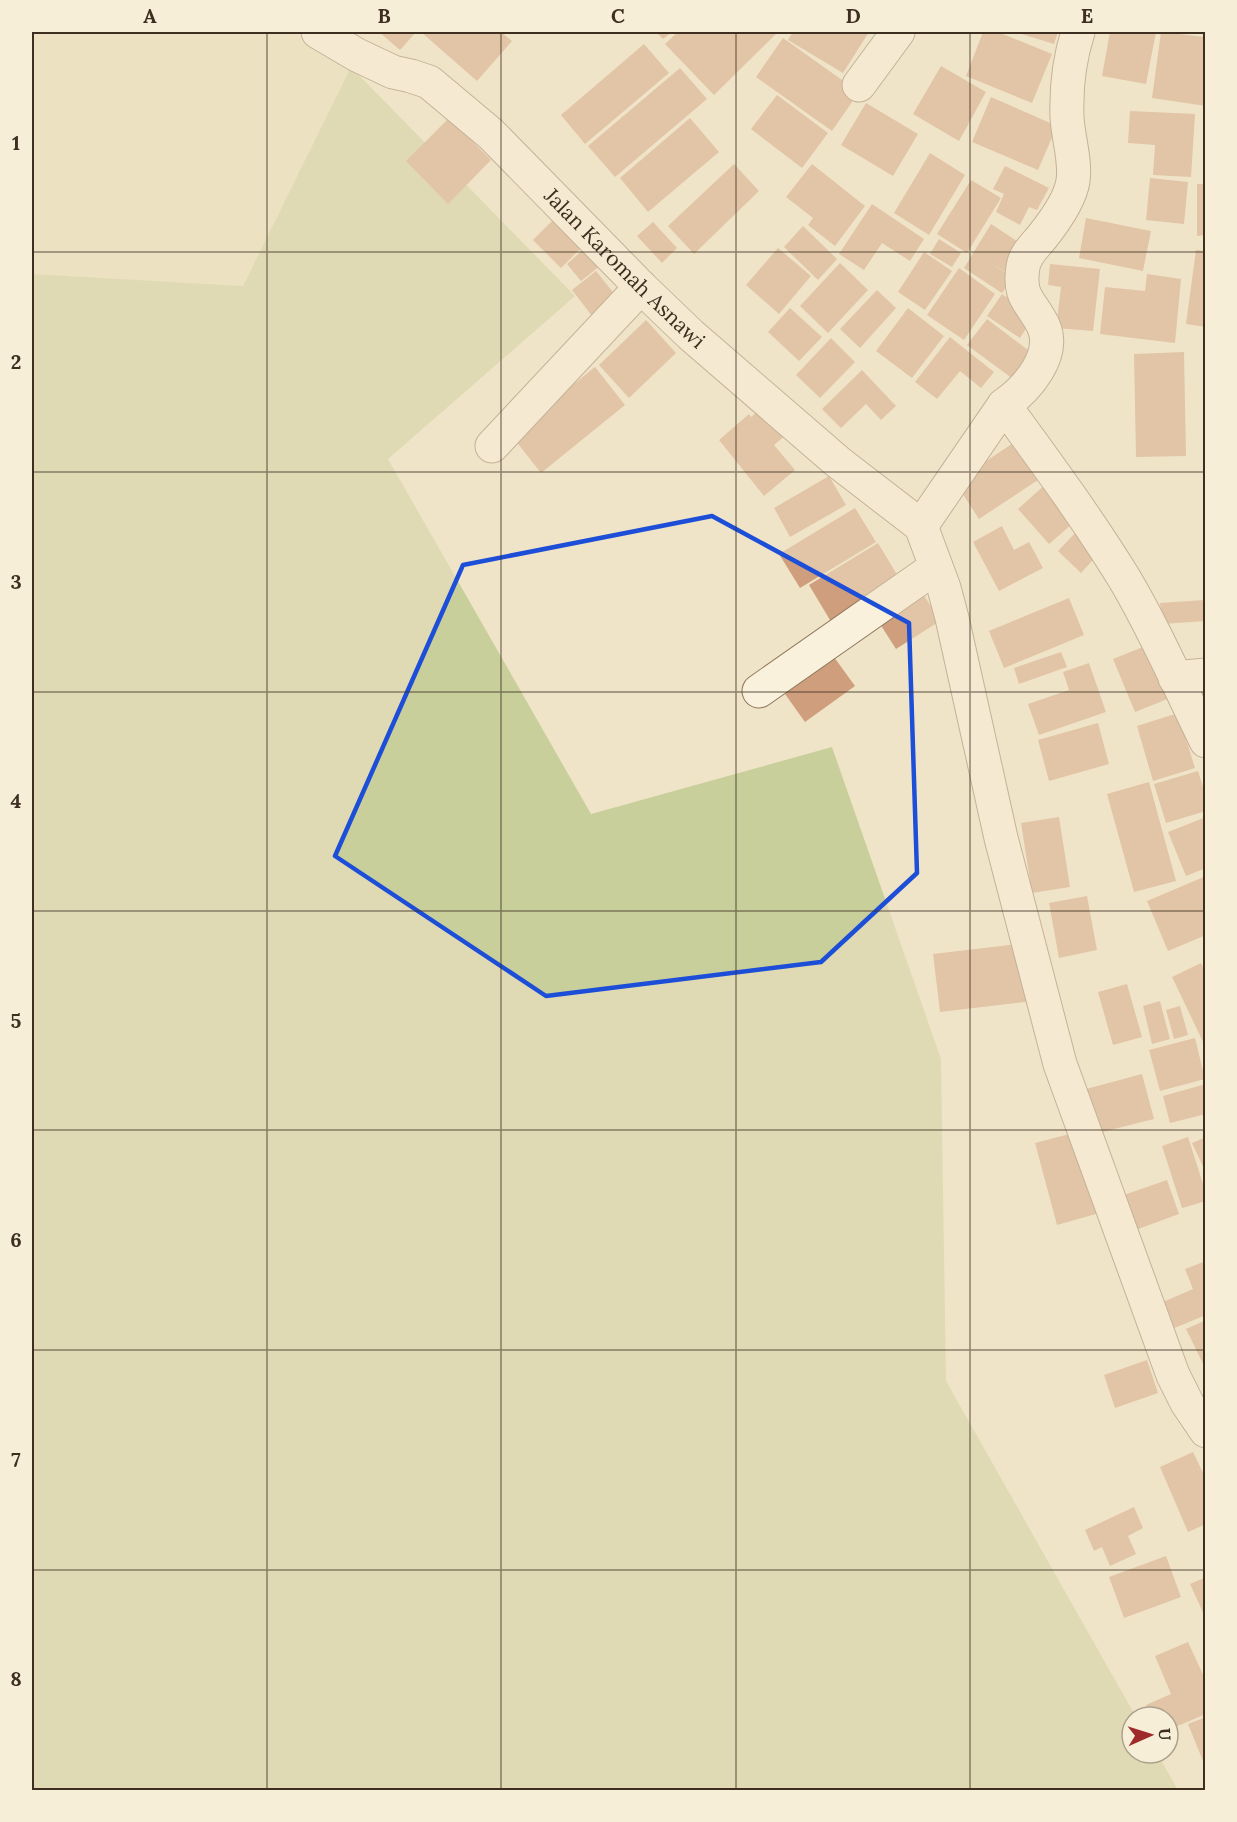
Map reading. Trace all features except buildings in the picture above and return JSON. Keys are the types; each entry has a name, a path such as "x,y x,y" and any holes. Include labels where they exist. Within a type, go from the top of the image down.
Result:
{"street":[{"name":"Jalan Karomah Asnawi","path":"318,32 357,56 384,68 429,82 491,134 691,335 838,462 921,526"},
{"path":"859,85 898,32"},
{"path":"1078,32 1069,65 1067,118 1074,167 1073,183 1057,215 1027,254 1023,269 1022,288 1044,327 1046,340 1044,357 1026,386 1004,405 921,526 952,618 1001,838 1060,1064 1173,1376 1187,1403 1206,1431"},
{"path":"492,446 641,287"},
{"path":"1004,405 1064,487 1123,577 1152,627 1190,676 1206,741"},
{"path":"759,691 936,567"}],"highlighted area":[{"path":"712,516 909,623 917,873 821,962 546,996 335,856 463,565"}],"shaded area":[{"path":"32,32 293,32 351,67 243,286 32,274"}],"green space":[{"path":"351,67 575,296 388,459 591,814 832,747 941,1059 946,1381 1129,1705 1120,1705 1120,1765 1164,1765 1178,1790 32,1790 32,274 243,286"}]}
